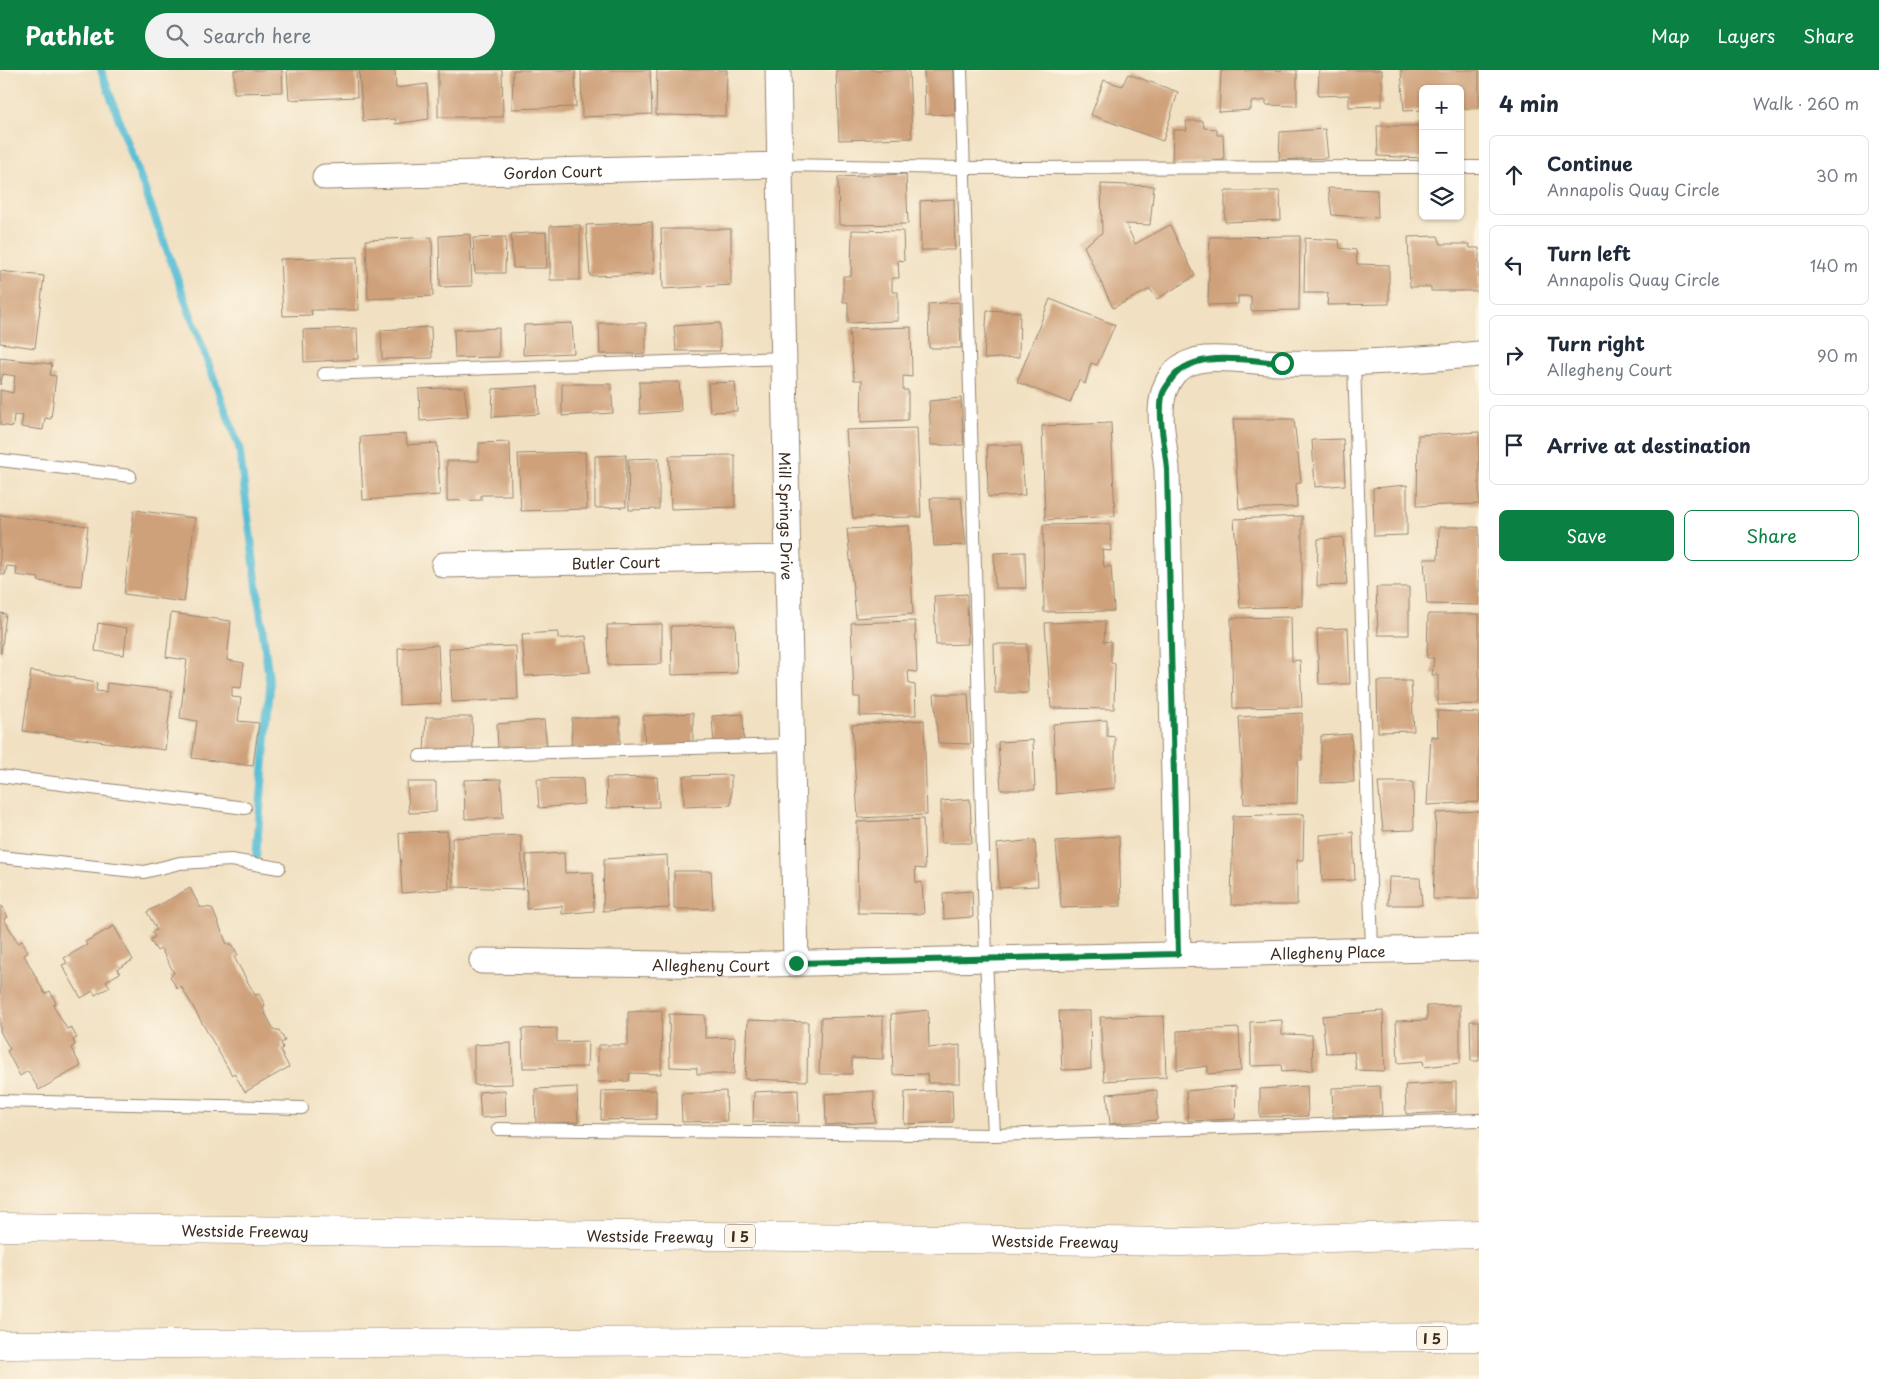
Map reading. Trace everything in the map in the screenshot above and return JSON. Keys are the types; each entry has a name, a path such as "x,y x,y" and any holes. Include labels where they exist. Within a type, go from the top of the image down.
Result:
{"highway":[{"name":"Westside Freeway","path":"0,1226 1180,1242 1479,1234"},
{"name":"I 5","path":"0,1345 1479,1337"}],"street":[{"name":"Mill Springs Drive","path":"778,70 796,963"},
{"name":"Gordon Court","path":"325,177 780,166"},
{"path":"1178,954 1167,469 1161,407 1162,394 1174,373 1185,365 1204,359 1282,363 1434,359 1479,354"},
{"name":"Butler Court","path":"444,565 788,558"},
{"name":"Allegheny Place","path":"1178,954 1479,948"},
{"name":"Allegheny Court","path":"482,961 724,965 1178,954"}],"lane":[{"path":"961,70 986,959 994,1135"},
{"path":"780,166 963,168 1419,167"},
{"path":"1464,167 1479,167"},
{"path":"324,374 784,358"},
{"path":"1354,361 1372,950"},
{"path":"0,460 130,476"},
{"path":"420,756 792,745"},
{"path":"0,776 245,808"},
{"path":"0,857 144,872 180,864 231,860 280,868"},
{"path":"0,1102 302,1108"},
{"path":"498,1129 994,1135 1479,1120"}],"building":[{"path":"234,70 282,70 283,92 234,93"},
{"path":"287,70 356,70 357,97 289,100"},
{"path":"359,70 395,70 396,88 427,84 429,119 395,124 396,119 363,121"},
{"path":"438,70 502,70 503,117 438,117"},
{"path":"513,70 575,70 576,107 512,109"},
{"path":"581,70 650,70 652,114 582,117"},
{"path":"657,70 727,70 726,116 656,115"},
{"path":"836,70 909,70 912,138 839,140"},
{"path":"924,70 954,70 955,115 925,114"},
{"path":"1297,70 1297,106 1266,105 1266,100 1251,102 1251,110 1219,112 1221,71"},
{"path":"1319,70 1382,70 1382,106 1349,107 1349,95 1318,96"},
{"path":"1401,70 1479,70 1479,108 1464,109 1464,85 1419,85 1419,110 1404,111"},
{"path":"1128,74 1178,92 1163,141 1091,115 1104,80 1122,86"},
{"path":"1186,121 1203,121 1204,128 1217,129 1217,135 1223,135 1224,160 1172,165 1173,130 1187,130"},
{"path":"1377,126 1419,126 1419,158 1378,156"},
{"path":"1325,129 1328,158 1279,160 1280,132"},
{"path":"906,174 908,224 839,225 838,177"},
{"path":"1101,184 1154,186 1150,225 1126,224 1135,244 1170,225 1195,276 1157,299 1150,289 1113,308 1084,246 1102,233"},
{"path":"1328,188 1377,190 1378,218 1332,215"},
{"path":"1225,191 1280,191 1281,220 1225,222"},
{"path":"954,199 955,250 921,250 920,201"},
{"path":"652,222 654,274 590,276 586,225"},
{"path":"580,225 580,280 550,280 550,226"},
{"path":"661,229 731,229 731,285 663,289"},
{"path":"852,230 903,231 904,261 898,260 899,278 892,278 892,292 898,292 898,321 848,323 848,302 843,302 843,276 851,276"},
{"path":"546,232 547,268 513,268 511,234"},
{"path":"470,234 472,286 440,287 439,236"},
{"path":"1300,236 1299,310 1251,311 1251,296 1238,296 1238,304 1208,305 1210,237"},
{"path":"1438,236 1441,244 1469,244 1470,248 1479,248 1479,291 1431,291 1431,287 1410,287 1408,237"},
{"path":"432,237 433,296 368,299 366,240"},
{"path":"506,237 505,273 475,273 473,238"},
{"path":"1305,238 1339,240 1340,248 1356,250 1357,264 1389,265 1389,304 1327,305 1328,293 1304,293"},
{"path":"357,257 359,310 311,310 312,315 283,316 280,259"},
{"path":"0,271 44,276 35,348 0,343"},
{"path":"1050,299 1115,325 1097,365 1091,363 1085,384 1079,380 1070,403 1017,382"},
{"path":"959,302 961,348 929,348 928,304"},
{"path":"987,310 1020,312 1019,357 984,359"},
{"path":"572,323 574,353 523,355 524,325"},
{"path":"599,323 646,323 646,354 600,354"},
{"path":"720,323 720,351 676,351 674,326"},
{"path":"431,327 432,358 382,359 381,330"},
{"path":"911,327 912,377 903,376 903,390 908,390 908,420 861,422 862,380 854,380 849,329"},
{"path":"357,328 358,359 304,362 303,330"},
{"path":"499,328 499,357 455,358 454,330"},
{"path":"0,358 52,364 50,375 56,376 51,419 45,418 43,430 21,427 23,416 14,415 13,427 0,425 0,390 13,393 15,376 3,374 0,385"},
{"path":"639,382 679,382 681,411 640,414"},
{"path":"735,382 737,411 710,412 708,383"},
{"path":"562,384 611,384 613,413 562,416"},
{"path":"538,386 539,414 492,417 493,389"},
{"path":"464,387 468,417 420,421 419,389"},
{"path":"961,398 964,445 931,445 929,401"},
{"path":"1233,419 1294,419 1301,482 1296,484 1297,507 1239,509"},
{"path":"1111,423 1115,516 1045,520 1042,426"},
{"path":"917,428 921,517 853,518 846,430"},
{"path":"1479,432 1479,504 1417,506 1418,435"},
{"path":"406,434 407,445 437,443 440,495 363,500 360,437"},
{"path":"1343,439 1345,485 1315,487 1312,440"},
{"path":"510,442 511,495 481,495 481,500 447,501 447,461 479,461 479,443"},
{"path":"987,445 1021,445 1025,495 988,497"},
{"path":"585,452 587,509 521,511 518,454"},
{"path":"626,455 626,507 595,508 595,456"},
{"path":"735,455 735,507 671,509 669,456"},
{"path":"659,458 659,509 629,510 628,459"},
{"path":"1407,485 1407,535 1374,536 1373,488"},
{"path":"930,498 961,498 966,545 934,546"},
{"path":"134,510 195,518 184,602 124,594"},
{"path":"0,515 88,526 81,586 38,581 39,578 16,575 17,567 7,566 5,575 0,574"},
{"path":"1302,516 1302,606 1240,608 1234,519"},
{"path":"1110,524 1111,551 1102,550 1104,567 1111,566 1114,611 1044,612 1043,525"},
{"path":"909,526 913,614 856,618 847,529"},
{"path":"1439,527 1479,527 1479,605 1427,604 1424,559 1438,559"},
{"path":"1343,537 1347,585 1317,586 1318,539"},
{"path":"1025,552 1026,588 995,588 994,553"},
{"path":"1376,587 1409,587 1409,635 1378,635"},
{"path":"967,594 968,644 936,645 934,596"},
{"path":"0,613 6,614 1,653 0,653"},
{"path":"171,613 231,621 227,660 244,663 241,688 232,687 232,697 241,698 238,721 259,723 253,766 192,758 197,721 180,718 187,660 166,657"},
{"path":"1428,614 1479,614 1479,704 1438,705 1438,675 1432,675 1434,658 1427,658"},
{"path":"1291,617 1292,661 1300,660 1302,707 1233,708 1231,618"},
{"path":"915,621 917,672 908,671 909,684 915,685 916,715 860,716 860,697 854,697 851,623"},
{"path":"1105,621 1104,642 1111,641 1111,663 1115,664 1114,709 1051,708 1045,623"},
{"path":"98,623 127,628 124,655 95,651"},
{"path":"662,624 662,664 608,665 607,625"},
{"path":"735,625 737,673 672,675 671,626"},
{"path":"1348,628 1350,684 1319,684 1317,629"},
{"path":"558,632 558,639 586,636 590,672 525,676 522,634"},
{"path":"994,644 1027,644 1028,693 995,693"},
{"path":"438,645 441,703 399,705 398,648"},
{"path":"516,646 518,699 452,702 449,648"},
{"path":"31,671 74,677 74,679 97,683 96,691 106,692 107,683 172,691 165,750 23,731"},
{"path":"1377,681 1411,681 1414,731 1378,732"},
{"path":"934,694 968,694 971,744 938,743"},
{"path":"1437,711 1479,713 1479,802 1427,805 1431,736 1438,737"},
{"path":"693,713 693,746 645,748 643,716"},
{"path":"1302,713 1302,760 1298,760 1297,803 1244,804 1239,717"},
{"path":"743,714 744,745 714,746 712,716"},
{"path":"426,717 472,717 473,752 424,752"},
{"path":"572,718 620,718 620,748 571,750"},
{"path":"544,720 547,749 498,751 497,724"},
{"path":"924,720 927,815 858,818 852,725"},
{"path":"1107,720 1107,736 1115,737 1115,788 1056,794 1053,724"},
{"path":"1351,734 1354,782 1321,783 1321,736"},
{"path":"1033,740 1035,790 1001,790 998,742"},
{"path":"731,775 731,805 684,807 683,776"},
{"path":"657,777 659,807 607,808 606,778"},
{"path":"583,778 584,804 539,808 537,779"},
{"path":"501,779 503,818 465,819 464,780"},
{"path":"407,782 436,782 436,812 409,813"},
{"path":"1378,782 1413,782 1414,830 1383,831"},
{"path":"970,799 972,843 941,843 941,801"},
{"path":"1479,811 1479,899 1433,899 1436,813"},
{"path":"1304,814 1303,860 1297,860 1297,905 1231,905 1233,816"},
{"path":"923,819 925,869 915,868 916,883 922,882 924,914 858,913 857,822"},
{"path":"447,831 449,889 402,893 399,833"},
{"path":"1353,832 1355,880 1322,881 1320,835"},
{"path":"521,835 523,889 453,887 452,838"},
{"path":"1119,836 1121,906 1061,908 1056,841"},
{"path":"1035,840 1038,886 999,888 997,844"},
{"path":"564,853 565,873 593,872 594,911 562,914 562,906 527,909 526,855"},
{"path":"667,855 669,908 603,911 604,859"},
{"path":"674,871 711,871 713,909 674,909"},
{"path":"1389,877 1420,878 1422,905 1388,905"},
{"path":"190,888 200,907 212,908 227,944 232,944 238,955 234,957 255,995 259,994 265,1005 263,1009 274,1030 279,1030 285,1041 281,1043 283,1048 280,1050 289,1067 245,1092 234,1073 232,1075 181,986 177,989 170,976 174,973 161,949 157,951 150,940 155,937 152,932 157,930 147,912"},
{"path":"972,891 973,917 944,919 943,893"},
{"path":"2,906 8,917 4,919 18,943 22,941 28,953 24,955 45,994 50,991 56,1003 53,1005 67,1029 71,1027 77,1038 73,1040 75,1045 71,1048 81,1066 39,1090 28,1071 20,1076 7,1051 10,1049 0,1031 0,907"},
{"path":"114,926 133,960 117,969 120,973 106,981 110,987 95,995 93,991 81,998 62,965 67,963 64,958 87,945 85,942"},
{"path":"1460,1005 1460,1063 1424,1067 1423,1061 1398,1063 1396,1021 1427,1020 1427,1006"},
{"path":"662,1010 661,1074 630,1073 629,1081 598,1082 598,1045 628,1045 628,1012"},
{"path":"928,1010 929,1048 960,1045 960,1083 928,1083 927,1074 893,1075 891,1014"},
{"path":"1059,1011 1090,1011 1091,1069 1062,1070"},
{"path":"1383,1011 1385,1071 1356,1070 1354,1052 1326,1053 1322,1016"},
{"path":"669,1014 705,1015 705,1038 735,1037 734,1074 697,1074 697,1068 670,1067"},
{"path":"883,1016 883,1059 852,1058 852,1074 819,1074 821,1018"},
{"path":"1164,1016 1166,1077 1104,1081 1100,1017"},
{"path":"748,1020 808,1022 807,1081 745,1079"},
{"path":"1282,1020 1282,1034 1312,1035 1313,1070 1282,1072 1281,1065 1251,1066 1250,1022"},
{"path":"1470,1021 1479,1021 1479,1061 1471,1061"},
{"path":"557,1028 557,1042 588,1041 587,1067 523,1068 522,1029"},
{"path":"1239,1028 1241,1071 1208,1074 1208,1066 1177,1070 1177,1031"},
{"path":"511,1043 512,1084 474,1085 474,1045"},
{"path":"1456,1082 1456,1112 1406,1114 1405,1085"},
{"path":"1236,1086 1235,1119 1188,1121 1186,1091"},
{"path":"1307,1086 1308,1116 1260,1117 1260,1089"},
{"path":"1380,1086 1382,1115 1333,1117 1332,1088"},
{"path":"577,1087 578,1122 536,1124 535,1089"},
{"path":"505,1090 506,1116 481,1118 479,1092"},
{"path":"656,1090 656,1119 601,1120 602,1091"},
{"path":"798,1090 799,1123 753,1122 754,1092"},
{"path":"952,1090 953,1122 904,1124 905,1092"},
{"path":"1157,1090 1157,1120 1110,1124 1107,1094"},
{"path":"726,1091 727,1121 682,1122 681,1094"},
{"path":"874,1091 875,1122 826,1125 825,1094"}],"waterway":[{"path":"101,70 239,447 270,687 256,858"}],"route":[{"path":"796,963 1178,954 1167,469 1161,407 1162,394 1174,373 1185,365 1204,359 1282,363"}]}
